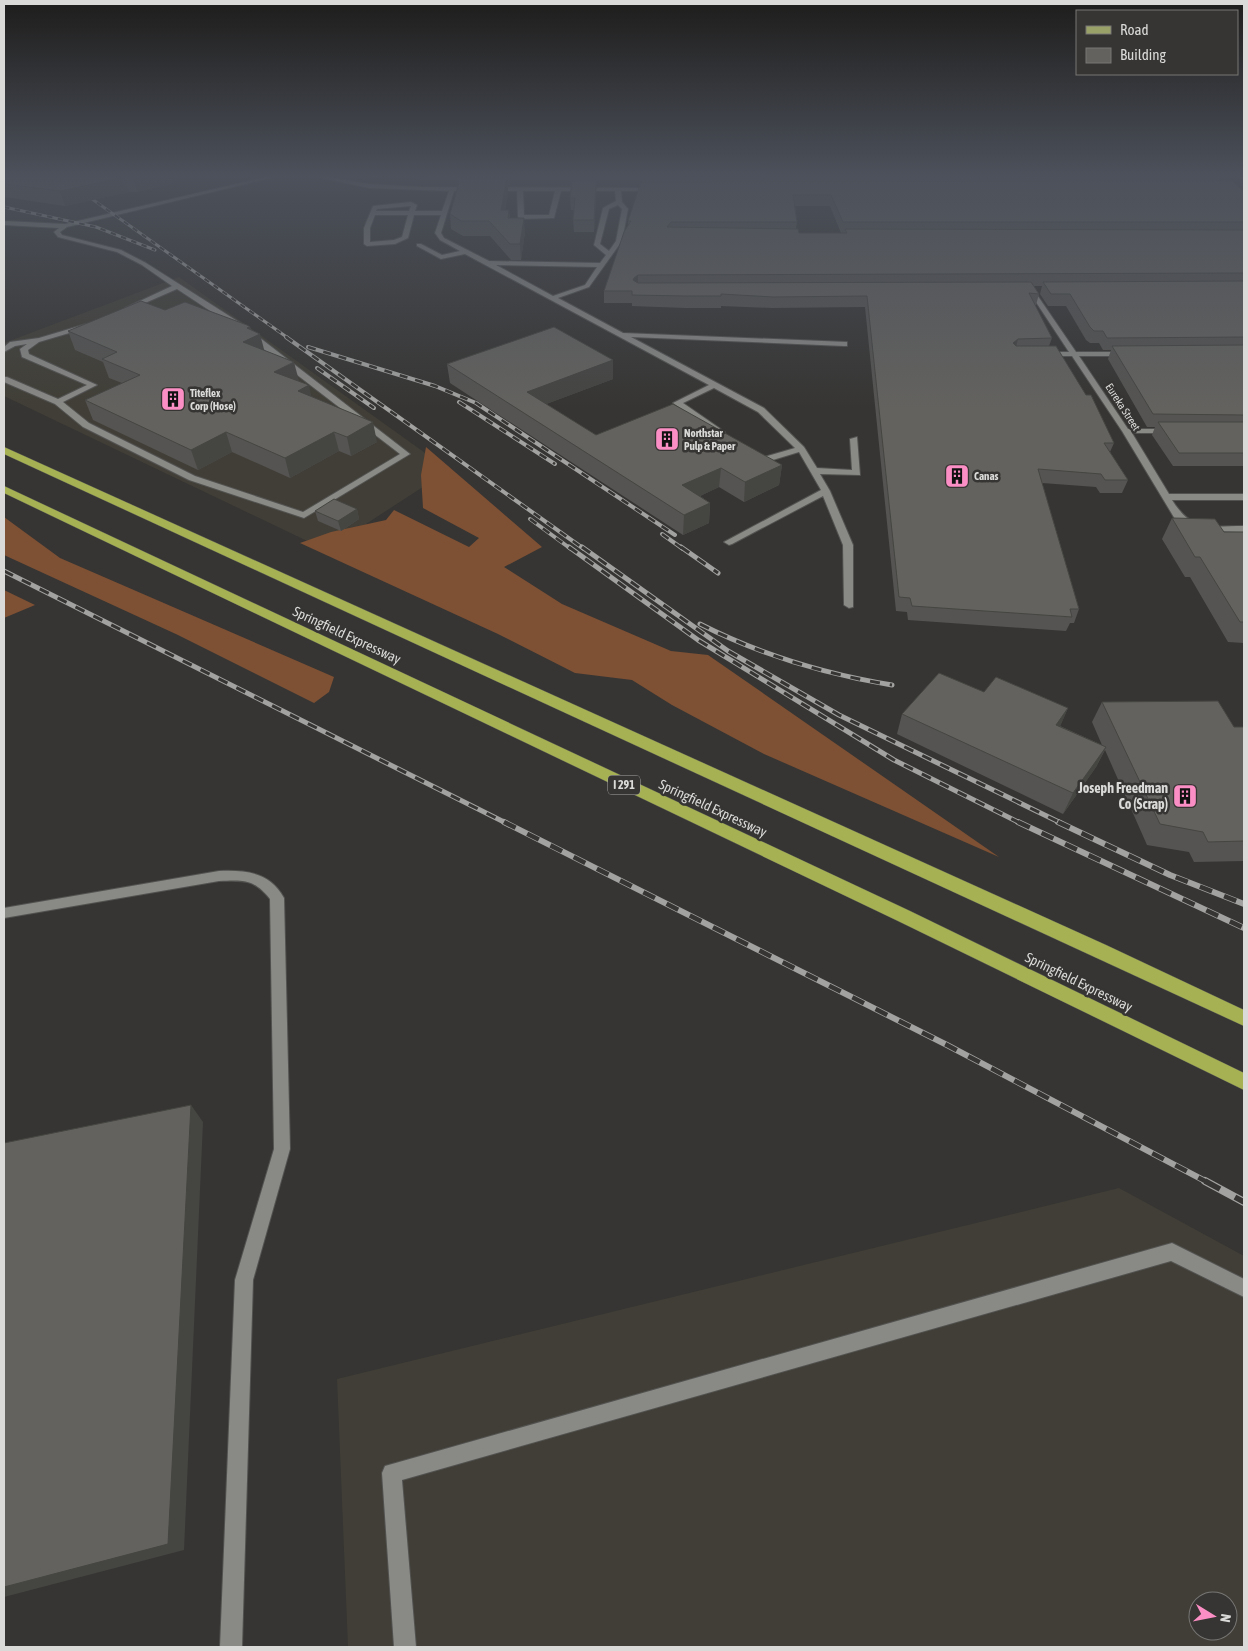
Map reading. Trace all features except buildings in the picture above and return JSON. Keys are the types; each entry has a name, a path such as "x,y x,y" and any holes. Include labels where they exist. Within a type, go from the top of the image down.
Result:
{"highway":[{"name":"Springfield Expressway","path":"4,450 1100,950 1244,1018"},
{"name":"Springfield Expressway","path":"4,489 904,916 1244,1082"}],"street":[{"path":"4,379 58,402 86,425 192,478 304,515 406,454 239,326 144,264 123,254"},
{"path":"436,254 441,257 455,254"},
{"path":"469,254 761,410 801,449 816,471 826,491 848,545 849,605"},
{"path":"552,298 587,286 610,255"},
{"path":"486,263 602,266"},
{"path":"121,311 177,286"},
{"path":"1022,290 1041,290"},
{"name":"Eureka Street","path":"1032,290 1184,522 1190,527 1201,529 1244,529"},
{"path":"4,342 12,344 40,340 89,324"},
{"path":"622,335 844,344"},
{"path":"40,340 24,349 24,355 93,385 58,402"},
{"path":"4,350 12,344"},
{"path":"1035,354 1135,354"},
{"path":"715,385 677,403 732,439"},
{"path":"1126,431 1185,431"},
{"path":"816,471 857,473 854,439"},
{"path":"747,450 763,460 801,449"},
{"path":"729,542 826,491"},
{"path":"1166,497 1244,497"},
{"path":"4,913 219,876 248,875 264,882 277,898 282,1149 244,1280 231,1647"},
{"path":"404,1647 392,1473 1172,1252 1244,1288"}],"shaded area":[{"path":"179,277 449,470 326,550 4,396 4,343"},
{"path":"426,447 542,547 504,567 562,604 671,651 708,655 999,857 764,754 672,705 632,680 575,673 498,634 300,543 331,532 386,520 394,510 469,547 479,538 423,508 421,475"},
{"path":"4,517 60,558 334,677 329,692 314,703 178,635 4,555"},
{"path":"4,590 35,605 4,618"},
{"path":"1119,1188 1244,1256 1244,1647 348,1647 337,1379"}],"railway":[{"path":"170,254 288,338"},
{"path":"286,337 584,549"},
{"path":"308,347 435,386 476,403 675,535"},
{"path":"317,368 374,408"},
{"path":"459,402 555,464"},
{"path":"530,519 571,549"},
{"path":"662,534 683,549"},
{"path":"569,547 698,640 894,760 1018,822"},
{"path":"582,547 728,651 839,715 1061,823"},
{"path":"681,547 718,573"},
{"path":"4,571 506,823"},
{"path":"700,624 746,645 793,662 842,675 892,685"},
{"path":"504,822 947,1045 1207,1182"},
{"path":"1018,822 1244,928"},
{"path":"1058,822 1170,875 1244,904"},
{"path":"1205,1181 1244,1202"}],"place":[{"name":"Titeflex Corp (Hose)","path":"173,399"},
{"name":"Northstar Pulp & Paper","path":"667,439"},
{"name":"Canas","path":"957,476"},
{"name":"Joseph Freedman Co (Scrap)","path":"1185,796"}]}
